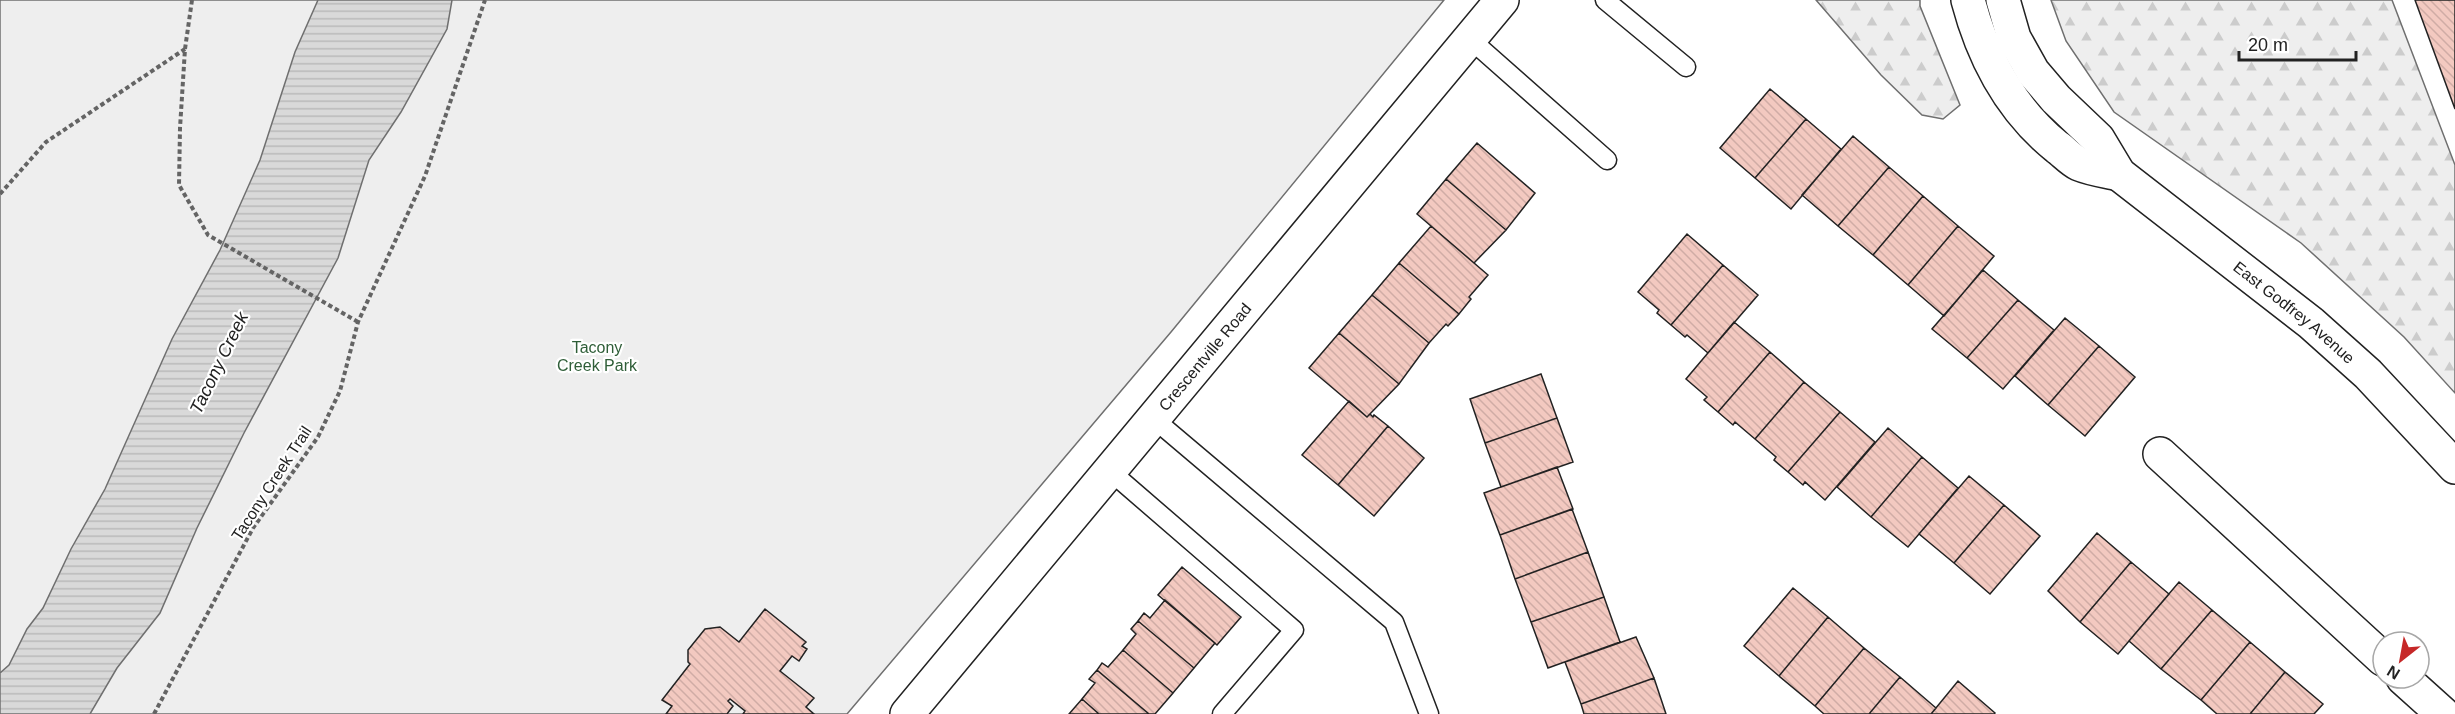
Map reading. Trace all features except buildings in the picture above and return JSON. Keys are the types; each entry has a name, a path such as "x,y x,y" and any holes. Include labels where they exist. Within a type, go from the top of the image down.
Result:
{"main road":[{"name":"Crescentville Road","path":"907,714 1502,0"},
{"name":"East Godfrey Avenue","path":"1968,0 1977,35 1995,73 2017,106 2047,139 2078,164 2119,174"},
{"name":"East Godfrey Avenue","path":"2003,0 2014,38 2033,72 2056,99 2098,139 2119,174 2311,323 2368,374 2455,467"},
{"path":"2160,454 2371,648"},
{"path":"2416,690 2443,714"}],"lane":[{"path":"1605,0 1686,67"},
{"path":"1470,39 1607,160"},
{"path":"1154,419 1394,622 1429,714"},
{"path":"1110,471 1293,630 1222,714"}],"path":[{"path":"192,0 185,49 179,185 208,235 358,322"},
{"name":"Tacony Creek Trail","path":"154,714 253,528 318,437 340,391 358,322 425,176 485,0"},
{"path":"0,194 46,142 185,49"}],"green space":[{"name":"Tacony Creek Park","path":"0,0 1444,0 1171,332 847,714 0,714"},
{"path":"1816,0 1920,0 1920,6 1960,105 1943,119 1922,115 1881,75"},
{"path":"2051,0 2392,0 2455,165 2455,393 2404,337 2301,243 2114,112 2066,41"}],"water":[{"name":"Tacony Creek","path":"318,0 452,0 447,29 401,112 369,160 338,258 244,433 197,528 160,613 117,668 90,714 0,714 0,673 9,665 27,629 43,608 71,549 105,489 172,339 220,250 260,160 295,52"}]}
